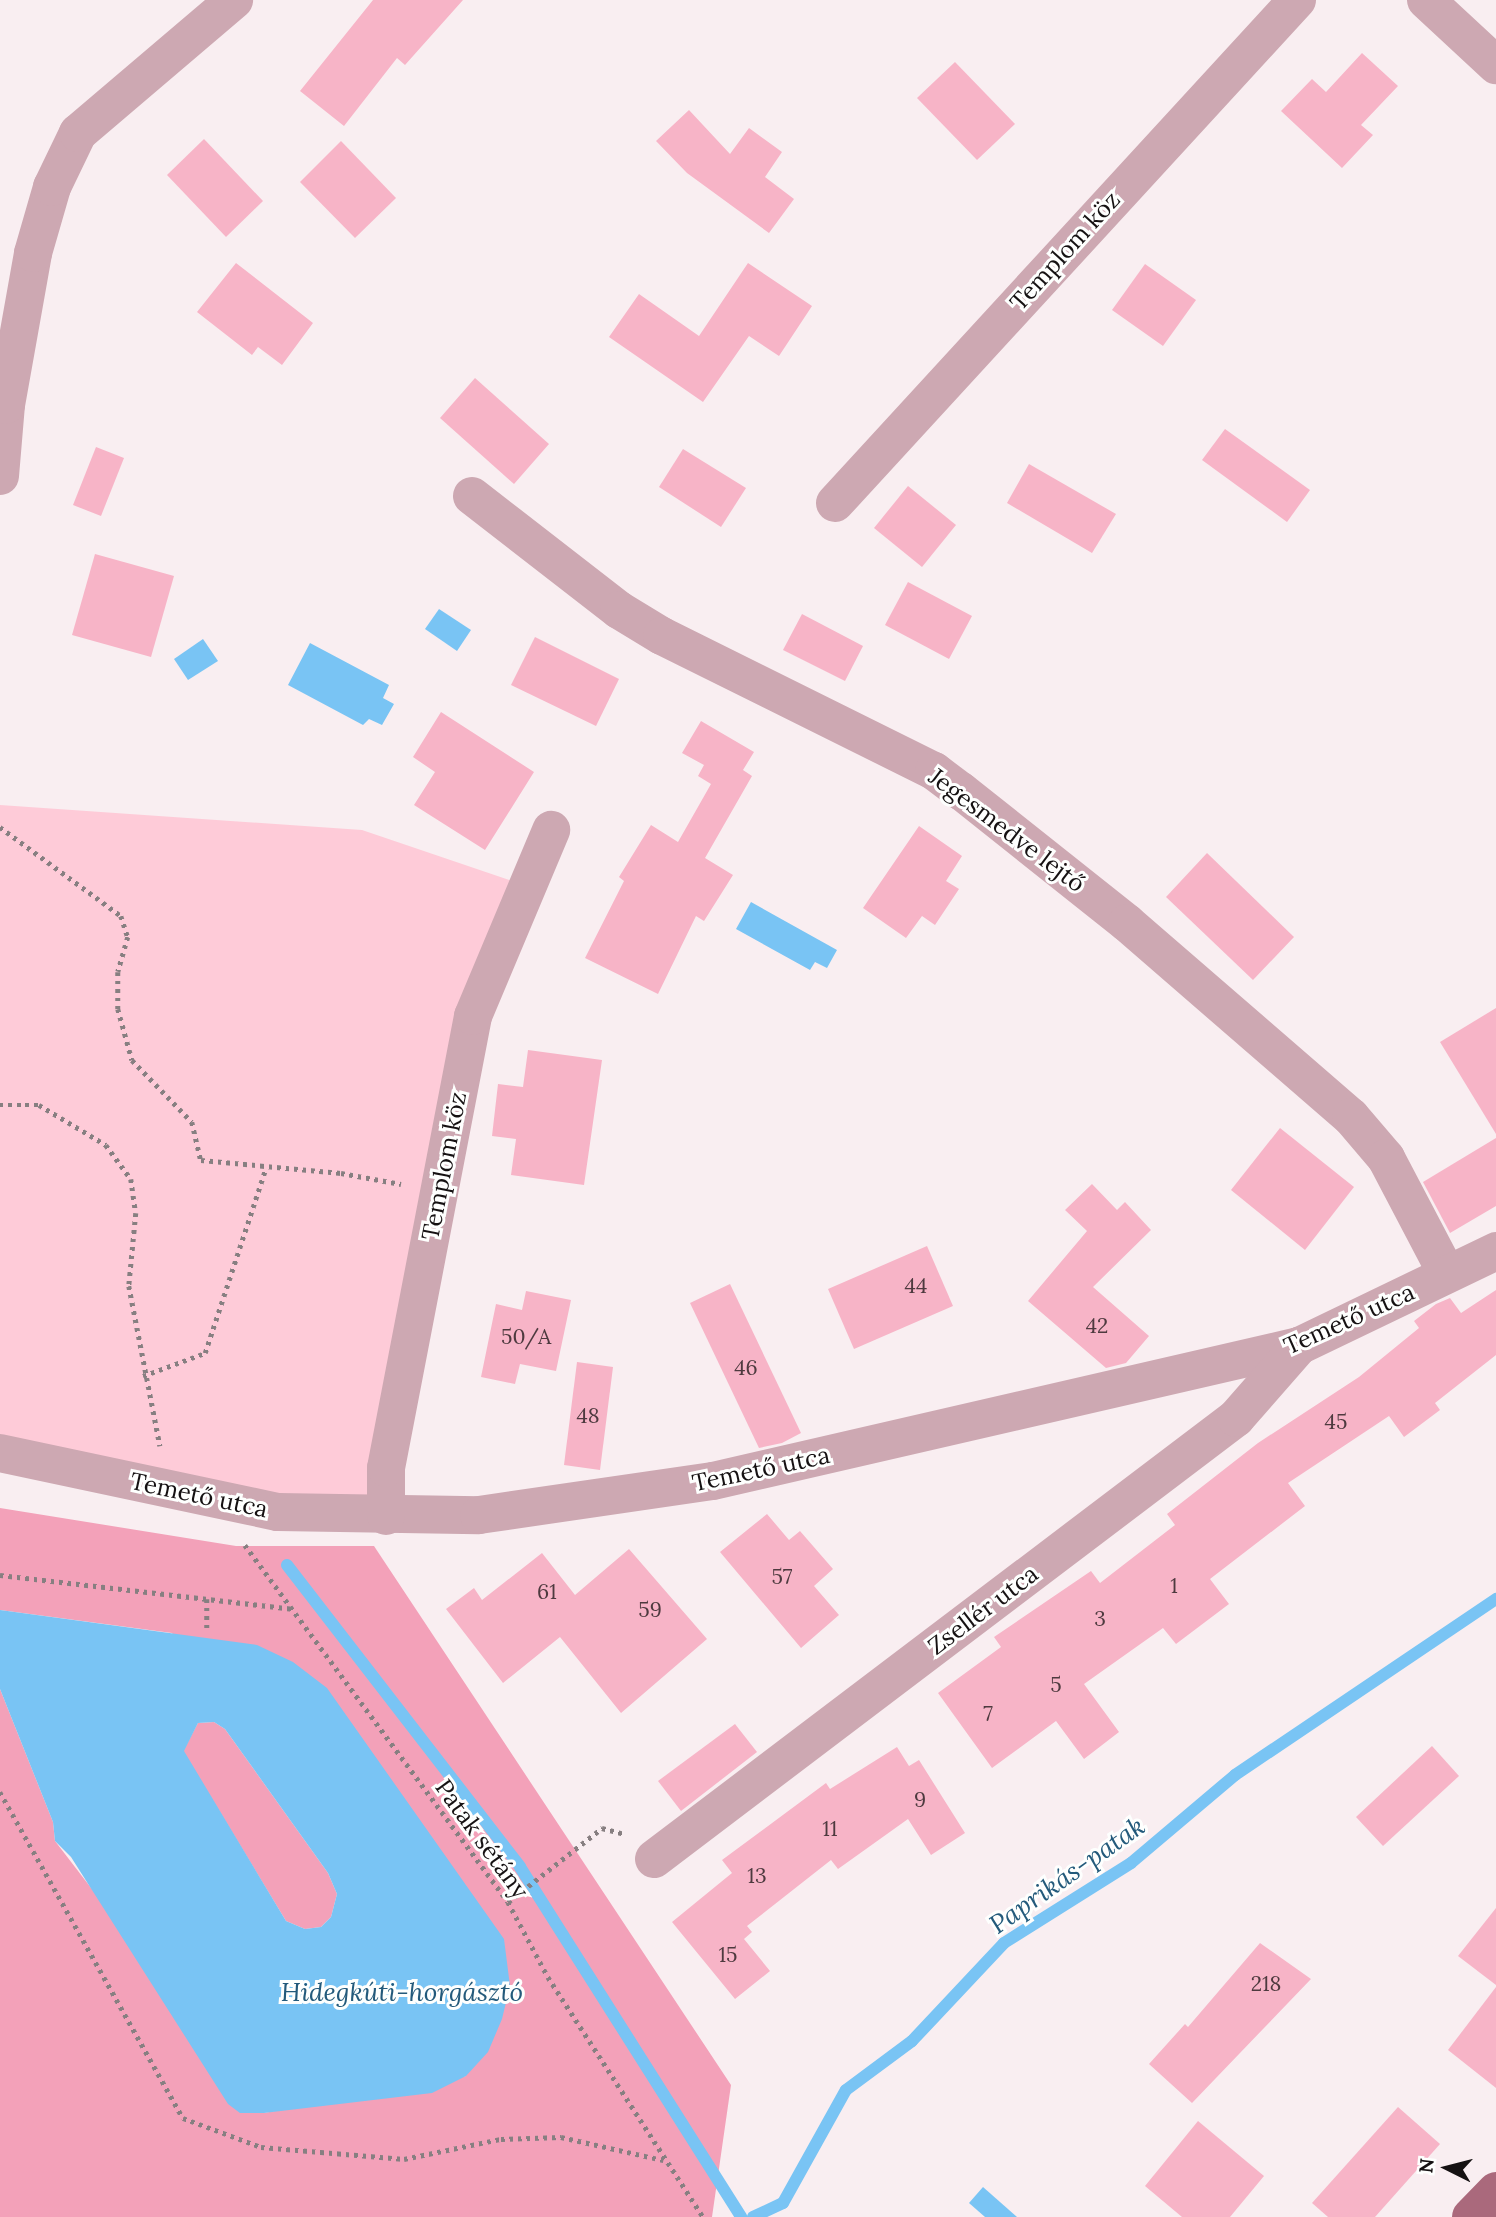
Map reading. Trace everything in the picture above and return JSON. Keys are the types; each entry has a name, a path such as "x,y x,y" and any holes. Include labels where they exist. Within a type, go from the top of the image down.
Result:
{"main road":[{"path":"1471,2217 1496,2190"}],"street":[{"path":"0,476 6,405 33,253 52,187 78,133 234,0"},
{"name":"Templom köz","path":"835,503 1297,0"},
{"path":"1426,0 1496,65"},
{"name":"Jegesmedve lejtő","path":"472,496 619,610 934,771 1140,933 1351,1117 1386,1158 1447,1274"},
{"name":"Templom köz","path":"386,1516 386,1468 473,1016 551,830"},
{"name":"Temető utca","path":"0,1453 278,1512 479,1516 713,1481 1299,1346 1496,1251"},
{"name":"Zsellér utca","path":"654,1859 1236,1418 1299,1346"}],"path":[{"path":"0,827 121,916 128,937 118,972 118,1009 132,1060 191,1122 201,1160 341,1173 439,1192"},
{"path":"0,1105 39,1105 106,1144 131,1179 136,1213 129,1286 143,1376 161,1448"},
{"path":"143,1376 205,1353 267,1168"},
{"name":"Patak sétány","path":"207,1498 294,1609 508,1902 548,1977 663,2160 703,2217"},
{"path":"0,1575 294,1609"},
{"path":"207,1599 207,1629"},
{"path":"0,1792 183,2118 261,2147 404,2159 501,2139 561,2137 663,2160"},
{"path":"508,1902 543,1871 602,1828 623,1833 654,1859"}],"shaded area":[{"path":"0,805 362,830 524,885 473,1016 386,1516 0,1453"},
{"path":"0,1508 236,1546 374,1546 731,2085 712,2217 0,2217 0,1689 53,1822 55,1841 264,2113 466,2076 172,1633 0,1610"},
{"path":"214,1722 225,1729 328,1873 337,1894 331,1917 321,1927 305,1929 286,1921 183,1751 198,1723"}],"water":[{"path":"439,609 471,630 457,651 425,629"},
{"path":"203,639 218,661 188,680 174,659"},
{"path":"310,643 389,685 383,698 394,704 382,725 369,719 363,725 288,685"},
{"path":"751,902 837,950 827,968 815,962 810,970 736,929"},
{"name":"Hidegkúti-horgásztó","path":"0,1610 257,1645 293,1662 327,1688 504,1939 510,1986 502,2019 488,2052 466,2076 432,2093 264,2113 240,2113 228,2104 71,1857 55,1841 53,1822 0,1689","holes":["214,1722 225,1729 328,1873 337,1894 331,1917 321,1927 305,1929 286,1921 184,1751 198,1723"]},
{"path":"983,2187 1017,2217 985,2217 969,2203"}],"building":[{"path":"373,0 463,0 405,65 397,58 344,126 300,91"},
{"path":"1362,53 1398,86 1361,125 1373,135 1342,168 1281,111 1312,79 1326,92"},
{"path":"955,62 1015,124 977,160 917,98"},
{"path":"689,110 730,154 749,128 782,152 765,177 794,199 769,233 687,173 656,141"},
{"path":"204,139 263,201 226,237 167,175"},
{"path":"341,141 396,198 355,238 300,182"},
{"path":"236,263 313,323 282,365 258,347 252,355 197,312"},
{"path":"748,263 812,306 779,356 749,336 703,402 609,337 639,294 699,336"},
{"path":"1145,264 1196,300 1163,346 1112,310"},
{"path":"475,378 549,444 514,484 440,418"},
{"path":"1225,429 1310,490 1287,522 1202,460"},
{"path":"96,447 124,458 101,516 73,505"},
{"path":"683,449 746,488 721,527 659,487"},
{"path":"1029,464 1116,514 1092,553 1007,503"},
{"path":"908,486 956,525 922,567 874,528"},
{"path":"95,554 174,576 151,657 72,635"},
{"path":"908,582 972,616 949,659 885,625"},
{"path":"802,614 863,646 845,681 783,650"},
{"path":"535,637 619,679 596,726 511,685"},
{"path":"441,712 534,772 485,850 414,805 435,772 413,757"},
{"path":"701,721 754,752 743,770 752,776 705,858 733,875 704,921 696,916 658,994 585,958 624,881 619,877 651,825 678,842 711,784 698,776 704,765 682,753"},
{"path":"919,826 962,856 946,881 959,889 935,925 922,916 906,938 863,908"},
{"path":"1207,853 1294,937 1253,980 1166,897"},
{"path":"1496,1008 1496,1134 1440,1042"},
{"path":"528,1050 602,1060 584,1185 511,1175 516,1139 492,1136 498,1084 523,1087"},
{"path":"1280,1128 1354,1187 1305,1250 1231,1190"},
{"path":"1496,1138 1496,1206 1450,1233 1423,1182"},
{"path":"1092,1184 1117,1210 1125,1202 1151,1230 1093,1287 1149,1336 1126,1363 1106,1368 1028,1301 1087,1231 1065,1210"},
{"path":"927,1246 953,1306 854,1349 828,1289"},
{"path":"730,1284 801,1433 782,1443 759,1448 690,1303"},
{"path":"1496,1290 1496,1355 1435,1403 1440,1410 1404,1437 1389,1416 1288,1483 1305,1506 1210,1579 1229,1604 1176,1644 1163,1628 1084,1684 1119,1732 1084,1759 1056,1721 992,1768 938,1693 1001,1647 994,1637 1091,1571 1100,1583 1175,1525 1167,1514 1258,1443 1359,1377 1419,1328 1414,1321 1436,1304 1450,1298 1461,1313"},
{"path":"526,1291 571,1300 556,1371 520,1364 515,1384 481,1377 496,1304 522,1310"},
{"path":"577,1362 613,1367 600,1470 564,1465"},
{"path":"767,1514 789,1540 800,1531 833,1569 814,1586 839,1615 801,1648 720,1552"},
{"path":"629,1549 707,1639 621,1713 560,1637 503,1683 446,1609 474,1588 482,1600 542,1553 575,1595"},
{"path":"735,1724 757,1752 681,1811 658,1781"},
{"path":"1432,1746 1459,1776 1383,1846 1356,1817"},
{"path":"897,1747 909,1766 919,1760 965,1833 931,1855 908,1819 838,1869 831,1860 747,1926 752,1932 744,1939 770,1971 735,1999 672,1922 732,1873 722,1860 826,1783 830,1789"},
{"path":"1496,1908 1496,1985 1458,1956"},
{"path":"1260,1943 1311,1979 1192,2103 1149,2064 1185,2024 1188,2027"},
{"path":"1496,1987 1496,2088 1448,2050"},
{"path":"1398,2107 1440,2144 1375,2217 1328,2217 1312,2203"},
{"path":"1198,2121 1264,2176 1230,2217 1182,2217 1145,2186"}],"waterway":[{"path":"287,1565 520,1867 741,2217"},
{"name":"Paprikás-patak","path":"753,2217 783,2203 846,2090 912,2041 1004,1943 1131,1863 1235,1775 1496,1599"}]}
